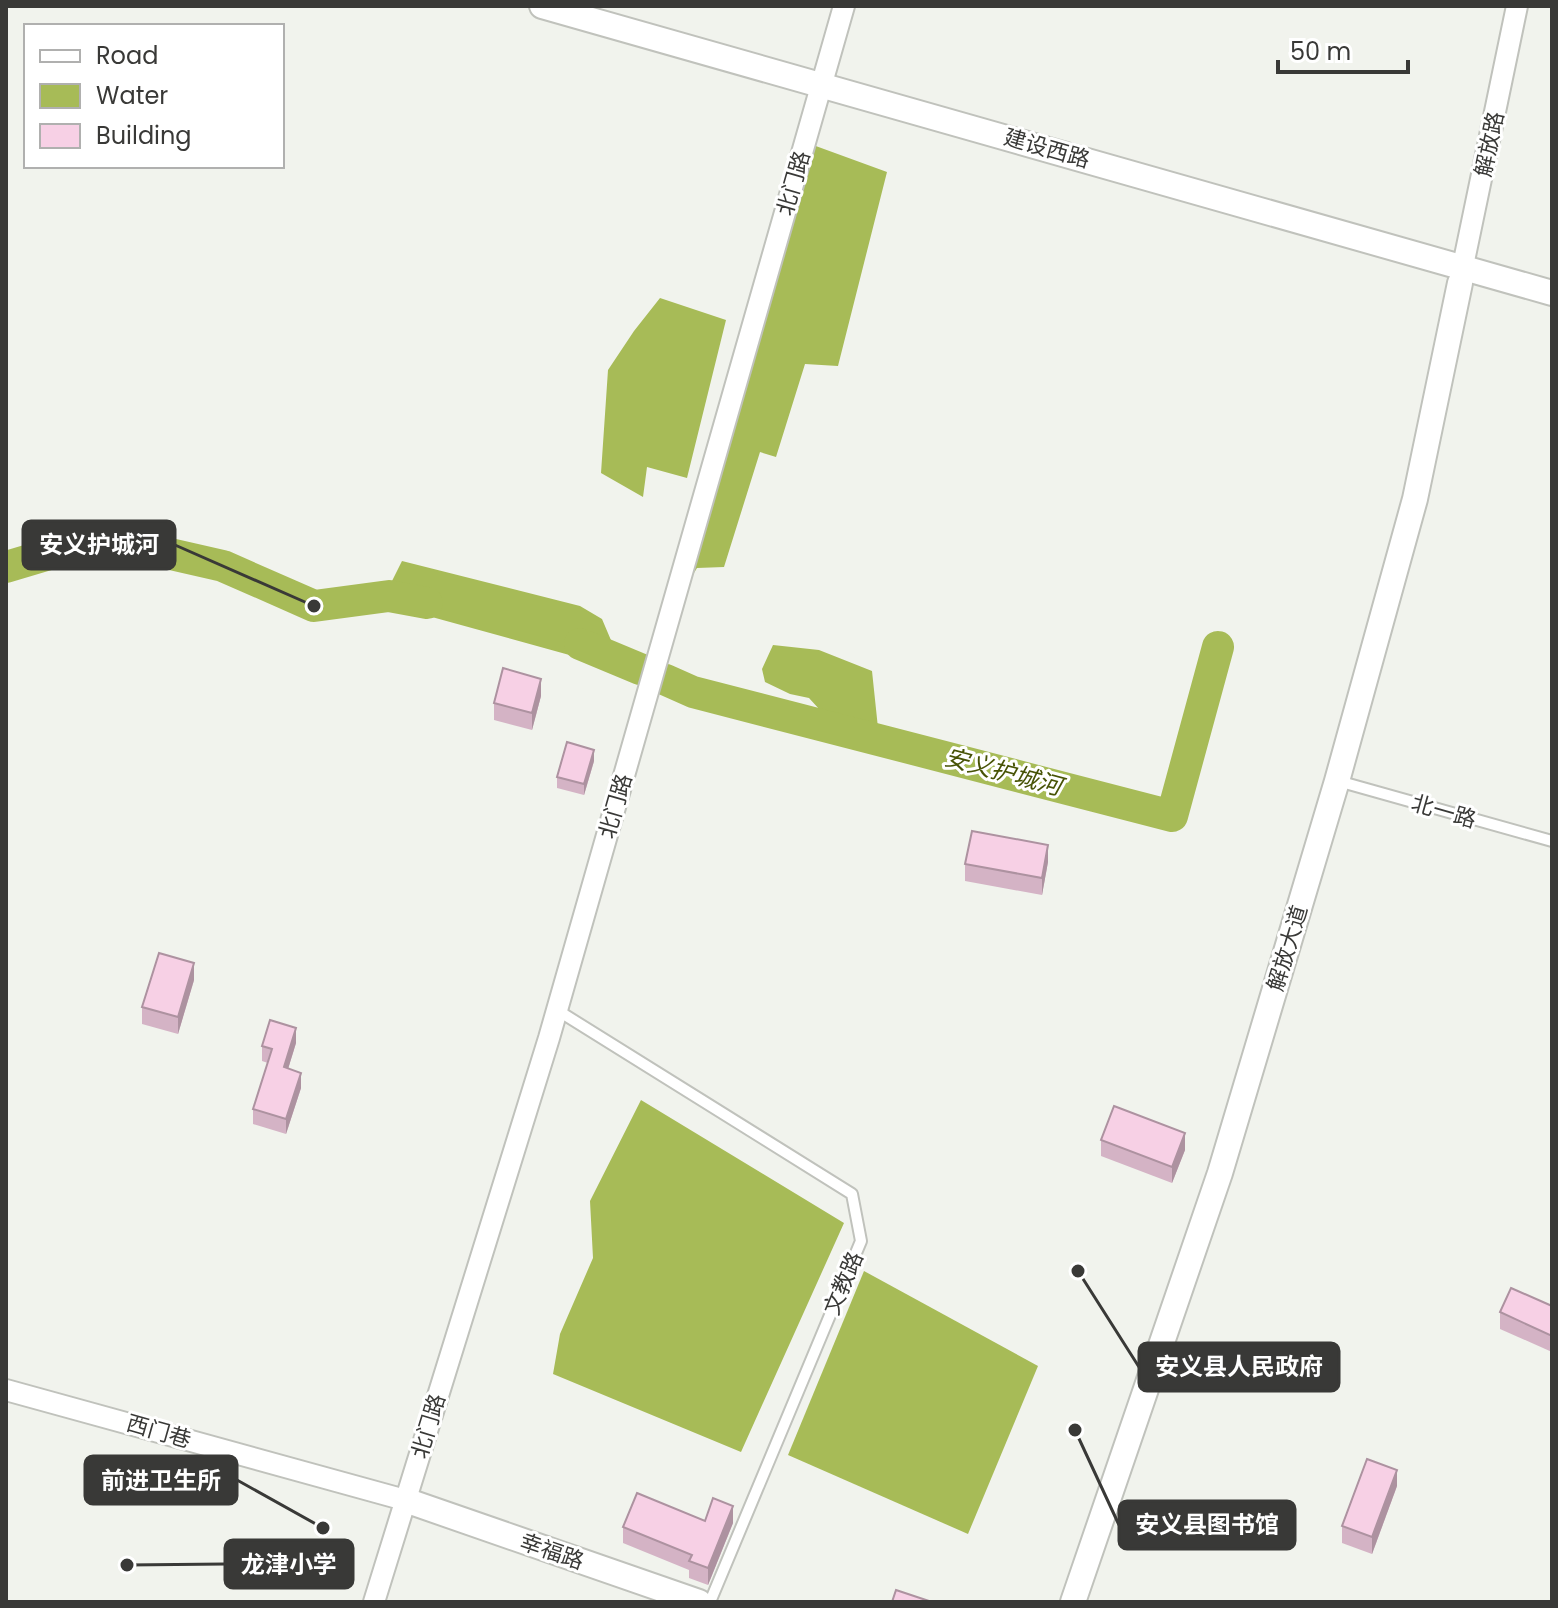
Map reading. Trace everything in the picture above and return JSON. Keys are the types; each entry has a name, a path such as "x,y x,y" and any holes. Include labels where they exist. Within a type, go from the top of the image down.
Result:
{"street":[{"name":"建设西路","path":"542,6 821,83 1461,275 1552,293"},
{"name":"北门路","path":"374,1602 557,1010 844,6"},
{"name":"解放路","path":"1461,275 1517,6"},
{"name":"解放大道","path":"1073,1602 1220,1173 1337,781 1415,499 1461,275"},
{"name":"西门巷","path":"6,1390 405,1500"},
{"name":"幸福路","path":"405,1500 699,1602"}],"lane":[{"name":"北一路","path":"1337,781 1552,841"},
{"name":"文教路","path":"557,1010 852,1194 861,1241 710,1602"}],"water":[{"path":"813,145 887,172 838,366 805,364 776,457 760,452 724,567 697,568 689,581"},
{"path":"660,298 726,320 687,478 647,467 643,497 601,473 608,370"},
{"path":"402,561 580,606 602,619 627,678 573,656 381,603"},
{"path":"773,645 819,650 872,671 878,728 838,720 820,710 809,698 790,694 765,682 762,669"},
{"path":"641,1100 844,1223 741,1452 553,1374 560,1334 593,1258 590,1201"},
{"path":"864,1271 1038,1366 968,1534 788,1455"}],"building":[{"path":"503,668 541,679 532,713 494,703"},
{"path":"567,742 594,750 584,784 557,777"},
{"path":"972,831 1048,845 1042,878 965,864"},
{"path":"159,953 194,963 178,1017 142,1007"},
{"path":"270,1020 296,1028 284,1067 301,1073 286,1119 253,1109 272,1049 262,1046"},
{"path":"1114,1106 1185,1133 1172,1167 1101,1140"},
{"path":"1511,1288 1552,1306 1552,1336 1500,1312"},
{"path":"1367,1459 1397,1470 1372,1537 1342,1526"},
{"path":"637,1493 705,1521 713,1498 733,1506 708,1568 689,1561 692,1555 623,1527"},
{"path":"896,1590 932,1602 892,1602"}],"waterway":[{"name":"安义护城河","path":"6,567 73,547 131,545 223,566 314,606 389,596 427,603"},
{"name":"安义护城河","path":"580,644 640,669"},
{"name":"安义护城河","path":"666,680 693,692 1172,816 1218,647"}],"place":[{"name":"安义护城河","path":"314,606"},
{"name":"安义县人民政府","path":"1078,1271"},
{"name":"安义县图书馆","path":"1075,1430"},
{"name":"前进卫生所","path":"323,1528"},
{"name":"龙津小学","path":"127,1565"}]}
